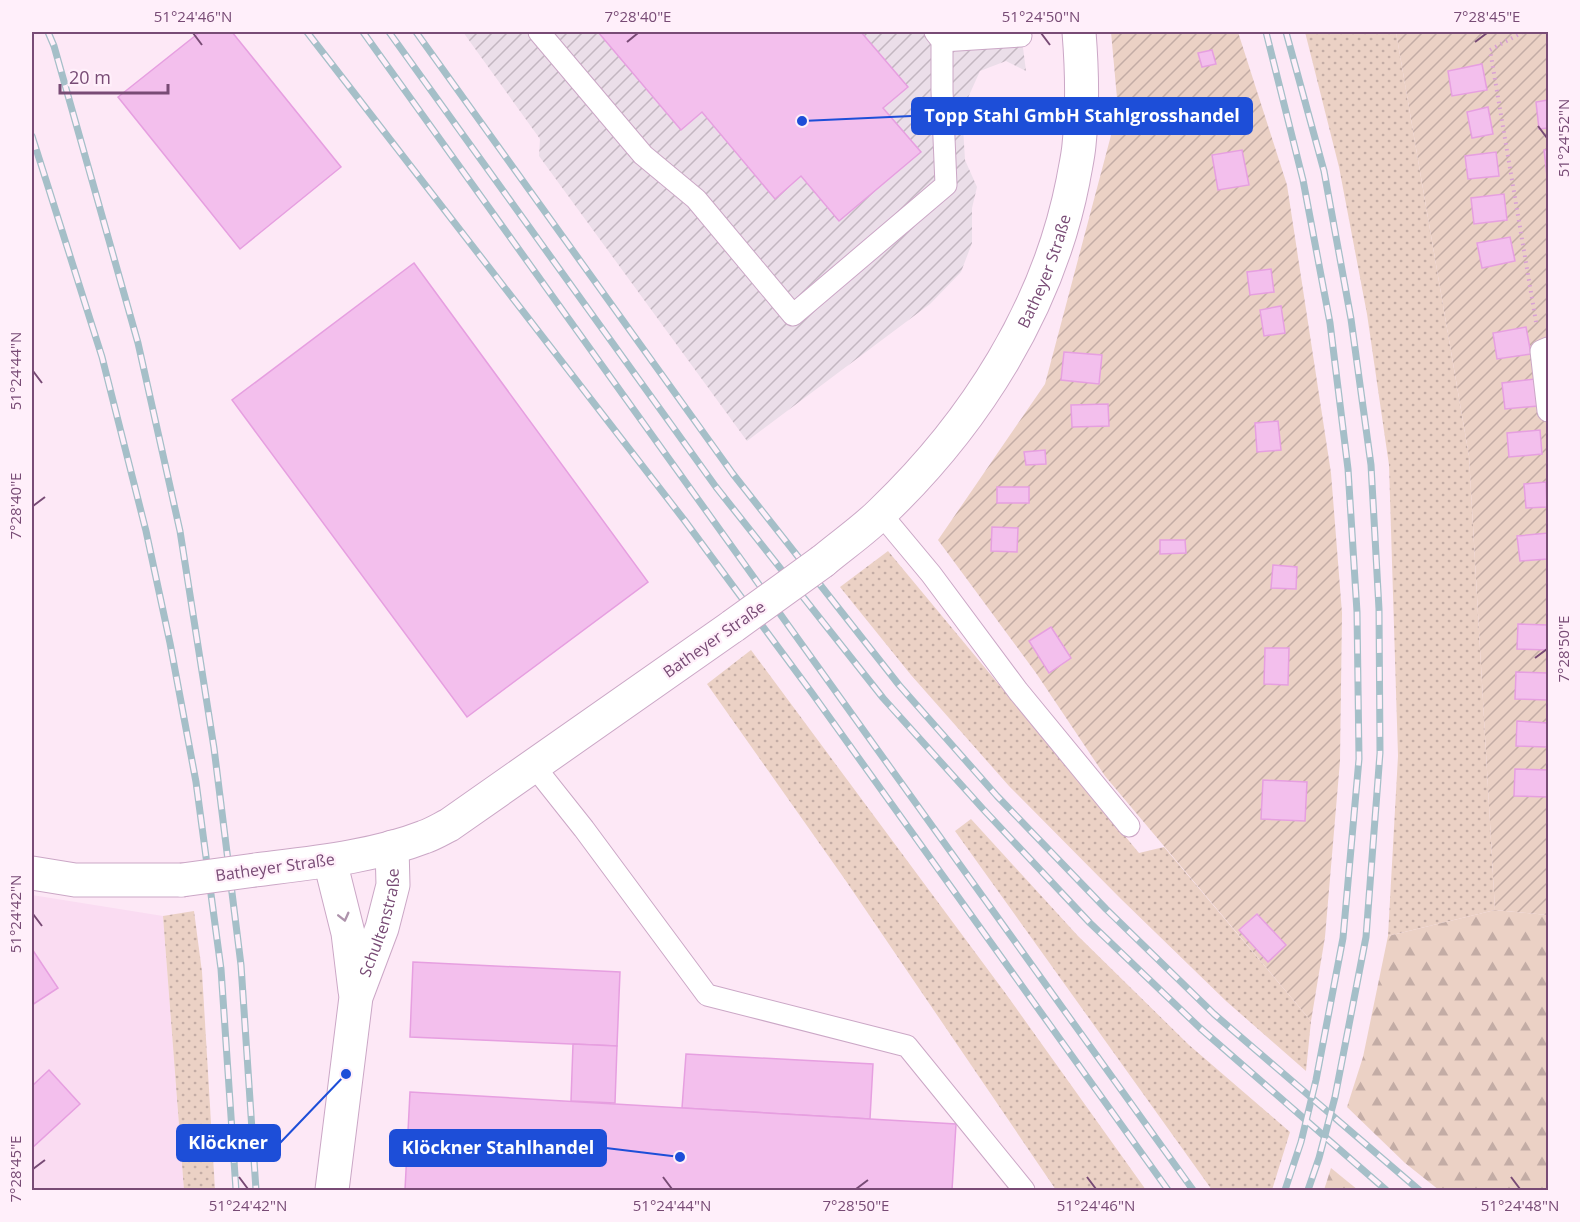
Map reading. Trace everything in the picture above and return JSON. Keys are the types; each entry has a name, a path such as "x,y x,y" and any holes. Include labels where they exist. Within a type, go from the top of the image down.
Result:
{"street":[{"name":"Batheyer Straße","path":"32,873 75,880 182,880 330,861 424,837 449,825 823,561 881,513 915,479 959,427 993,377 1022,326 1046,273 1066,213 1079,147 1082,92 1079,32"},
{"name":"Schultenstraße","path":"332,1191 356,997 382,928 393,885 392,847"},
{"name":"Schultenstraße","path":"330,861 348,933 356,997"}],"lane":[{"path":"539,32 643,155 696,199 794,315 946,185 939,36 1021,36"},
{"path":"1545,350 1548,411"},
{"path":"881,513 931,574 1018,691 1129,826"},
{"path":"534,766 584,829 707,996 908,1046 1024,1191"}],"path":[{"path":"1523,32 1490,50 1545,350"}],"shaded area":[{"path":"463,32 1021,32 1026,71 1006,61 980,71 962,111 965,160 977,187 972,208 972,243 961,272 930,304 747,441 539,156 540,139"},
{"path":"32,895 163,916 184,1190 32,1190"}],"green space":[{"path":"1111,32 1238,32 1287,185 1331,473 1342,613 1340,761 1325,937 1311,1021 1105,776 1036,673 938,540 1045,384 1118,109"},
{"path":"1305,32 1396,32 1469,456 1495,910 1388,936 1398,756 1389,465 1367,314 1339,167"},
{"path":"1396,32 1548,32 1548,915 1495,910 1469,456"},
{"path":"888,551 1139,853 1164,847 1311,1021 1306,1071 1226,1001 1009,786 911,675 840,587"},
{"path":"751,650 1006,994 1146,1190 1056,1190 846,881 707,684"},
{"path":"971,819 1078,936 1189,1045 1290,1132 1272,1190 1212,1190 955,831"},
{"path":"1495,910 1548,915 1548,1190 1439,1190 1405,1163 1347,1107 1363,1057 1388,936"},
{"path":"194,911 202,972 215,1190 184,1190 163,916"},
{"path":"1331,1168 1358,1190 1324,1190"}],"building":[{"path":"200,32 232,32 341,167 240,249 118,97"},
{"path":"598,32 861,32 908,87 883,108 921,152 839,221 801,176 775,199 702,112 681,130"},
{"path":"1212,50 1216,64 1202,67 1198,53"},
{"path":"1482,64 1487,90 1452,96 1448,71"},
{"path":"1548,100 1548,128 1539,129 1536,102"},
{"path":"1488,107 1493,134 1472,138 1467,112"},
{"path":"1242,150 1249,185 1218,190 1212,155"},
{"path":"1544,150 1548,150 1547,176"},
{"path":"1496,152 1499,176 1468,179 1465,156"},
{"path":"1504,194 1507,220 1474,224 1471,198"},
{"path":"1510,237 1515,261 1482,268 1477,243"},
{"path":"414,263 648,582 467,717 232,400"},
{"path":"1271,269 1274,292 1250,295 1247,272"},
{"path":"1281,306 1285,333 1264,336 1260,310"},
{"path":"1526,327 1531,354 1497,359 1493,333"},
{"path":"1064,352 1102,355 1099,384 1061,380"},
{"path":"1535,379 1538,406 1505,409 1502,383"},
{"path":"1108,404 1109,426 1072,427 1071,405"},
{"path":"1278,421 1281,450 1257,452 1255,423"},
{"path":"1540,430 1542,454 1509,457 1507,433"},
{"path":"1045,450 1046,464 1026,465 1024,452"},
{"path":"1546,482 1547,507 1526,508 1524,484"},
{"path":"997,487 1029,487 1029,503 997,503"},
{"path":"992,527 1018,528 1017,552 991,551"},
{"path":"1548,533 1548,559 1520,561 1517,536"},
{"path":"1160,540 1185,540 1186,553 1160,554"},
{"path":"1273,565 1297,567 1296,589 1271,588"},
{"path":"1518,624 1548,625 1548,650 1517,649"},
{"path":"1051,627 1071,658 1049,673 1029,641"},
{"path":"1265,648 1289,648 1288,685 1264,684"},
{"path":"1516,672 1548,673 1548,700 1515,699"},
{"path":"1517,721 1548,723 1547,747 1516,746"},
{"path":"1515,769 1548,770 1548,797 1514,796"},
{"path":"1263,780 1307,782 1305,821 1261,819"},
{"path":"1257,914 1286,945 1268,962 1239,930"},
{"path":"32,949 58,988 32,1005"},
{"path":"413,962 620,972 617,1046 410,1037"},
{"path":"573,1044 617,1046 615,1103 571,1101"},
{"path":"686,1054 873,1064 870,1119 682,1108"},
{"path":"49,1070 80,1104 32,1148 32,1086"},
{"path":"410,1092 956,1124 952,1190 405,1190"}],"railway":[{"path":"48,32 54,46 138,343 180,531 214,748 241,965 256,1190"},
{"path":"307,32 685,521 812,693 1168,1190"},
{"path":"363,32 1193,1190"},
{"path":"389,32 716,487 883,698 1090,923 1200,1028 1386,1190"},
{"path":"416,32 733,474 899,685 997,796 1106,909 1214,1014 1419,1190"},
{"path":"1266,32 1303,180 1330,323 1348,469 1357,612 1359,759 1343,938 1316,1080 1301,1142 1285,1190"},
{"path":"1286,32 1324,171 1351,319 1371,465 1379,609 1380,753 1366,937 1335,1097 1308,1190"},
{"path":"32,136 102,357 146,531 170,643 196,782 221,969 236,1190"}],"place":[{"name":"Topp Stahl GmbH Stahlgrosshandel","path":"802,121"},
{"name":"Klöckner","path":"346,1074"},
{"name":"Klöckner Stahlhandel","path":"680,1157"}]}
